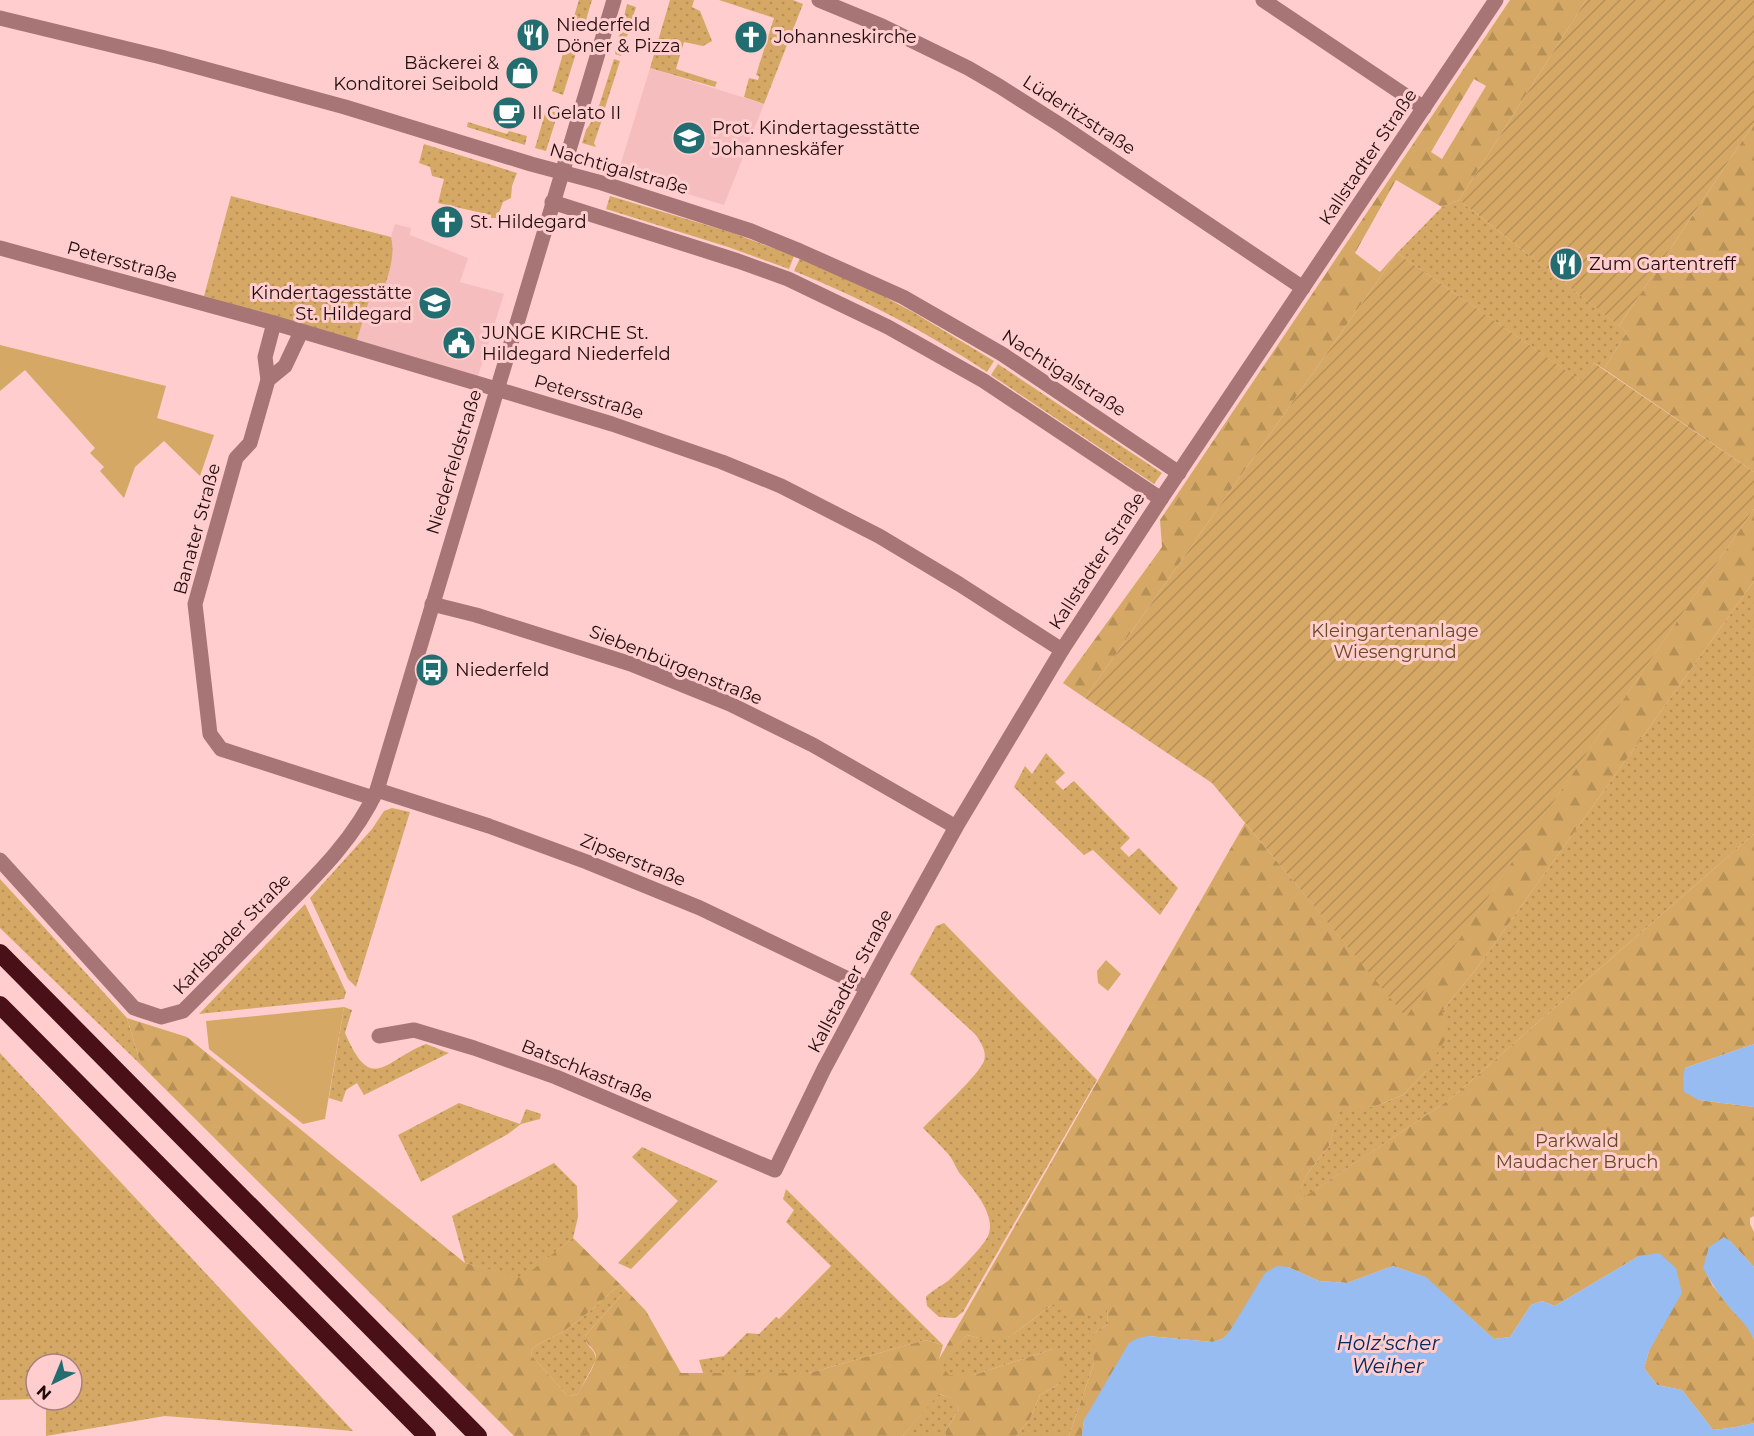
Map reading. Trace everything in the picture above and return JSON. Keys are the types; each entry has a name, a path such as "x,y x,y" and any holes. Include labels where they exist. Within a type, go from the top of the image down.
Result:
{"highway":[{"path":"0,953 478,1436"},
{"path":"0,1005 427,1436"}],"street":[{"name":"Niederfeldstraße","path":"375,794 614,0"},
{"name":"Lüderitzstraße","path":"819,0 882,26 968,68 999,86 1303,288"},
{"path":"1263,0 1424,108"},
{"name":"Kallstadter Straße","path":"775,1170 867,988 956,827 1062,650 1496,0"},
{"name":"Nachtigalstraße","path":"0,18 160,57 345,107 562,173 613,186 751,231 800,250 903,297 1002,354 1179,472"},
{"path":"552,202 788,279 888,327 984,381 1161,499"},
{"name":"Petersstraße","path":"0,248 274,323 676,445 781,486 879,536 1062,650"},
{"name":"Banater Straße","path":"274,323 265,357 268,380 250,443 236,458 195,604 210,734 221,749 375,794"},
{"name":"Banater Straße","path":"268,380 285,366 301,332"},
{"name":"Siebenbürgenstraße","path":"432,604 487,618 621,661 730,704 813,745 956,827"},
{"name":"Karlsbader Straße","path":"0,860 134,1008 161,1017 183,1011 302,890 348,839 362,820 375,794"},
{"name":"Zipserstraße","path":"375,794 489,826 597,866 700,908 867,988"},
{"name":"Batschkastraße","path":"379,1036 414,1030 474,1048 556,1077 775,1170"}],"shaded area":[{"name":"Prot. Kindertagesstätte Johanneskäfer","path":"650,68 764,104 724,205 618,173"},
{"name":"Kindertagesstätte St. Hildegard","path":"395,224 411,228 410,235 468,258 460,282 504,294 478,376 357,340 370,296 381,298 392,251 391,237"}],"green space":[{"path":"579,0 592,0 583,30 571,26"},
{"path":"670,0 694,0 692,7 700,11 712,41 703,46 684,42 676,69 717,82 715,87 650,68"},
{"path":"719,0 793,0 803,4 764,104 744,97 749,78 758,80 759,76 756,75 774,18"},
{"path":"1510,0 1586,0 1459,200 1442,207 1396,180 1355,253 1380,272 1397,253 1085,698 1063,683 1162,547 1160,520","holes":["1474,79 1486,86 1442,159 1431,152"]},
{"path":"1586,0 1754,0 1754,123 1619,326 1459,200"},
{"path":"627,4 636,7 621,56 615,54"},
{"path":"565,47 577,50 563,95 552,91"},
{"path":"614,59 620,61 604,111 598,109"},
{"path":"546,110 558,113 546,151 535,148"},
{"path":"596,115 603,117 594,143 596,147 582,143 586,130"},
{"path":"468,122 507,134 509,131 527,136 525,145 467,127"},
{"path":"1754,123 1754,472 1604,369 1627,332 1619,326"},
{"path":"424,144 517,173 512,186 511,198 503,202 497,218 438,203 444,179 432,176 430,167 419,163"},
{"path":"231,196 391,237 392,260 381,298 370,297 357,340 204,296"},
{"path":"610,196 733,233 794,256 789,269 728,247 606,209"},
{"path":"1459,200 1627,332 1604,369 1594,363 1582,382 1397,253 1442,207"},
{"name":"Kleingartenanlage Wiesengrund","path":"1397,253 1581,381 1594,363 1754,472 1754,509 1406,1017 1212,783 1085,698"},
{"path":"800,258 881,295 994,361 987,372 893,317 794,271"},
{"path":"0,345 166,386 157,418 214,435 200,476 164,441 135,467 124,498 100,471 104,467 90,453 95,448 25,370 0,391"},
{"path":"998,364 1162,473 1154,484 991,375"},
{"name":"Parkwald Maudacher Bruch","path":"1754,509 1754,581 1477,968 1442,1011 1448,1035 1426,1071 1403,1095 1376,1106 1340,1110 1329,1146 1307,1174 1295,1203 1449,1100 1754,834 1754,1044 1685,1068 1699,1100 1754,1107 1754,1216 1750,1218 1750,1224 1754,1232 1754,1267 1730,1241 1704,1268 1712,1285 1732,1310 1747,1324 1754,1340 1754,1423 1713,1430 1682,1390 1657,1385 1644,1368 1649,1351 1639,1256 1555,1306 1542,1301 1531,1305 1510,1337 1494,1339 1425,1277 1393,1266 1347,1283 1319,1281 1288,1267 1224,1338 1213,1342 1148,1336 1084,1420 1082,1436 1069,1436 1094,1363 1094,1333 1108,1324 1107,1310 1075,1320 1053,1304 1008,1338 979,1338 967,1335 940,1364 949,1375 974,1375 1053,1349 1063,1358 1066,1370 1059,1384 1040,1395 1030,1419 1016,1436 946,1436 945,1432 959,1409 951,1398 939,1394 903,1436 514,1436 141,1065 127,1018 187,1037 465,1263 522,1278 573,1238 620,1284 571,1326 531,1350 532,1356 566,1394 571,1396 578,1394 595,1362 595,1353 585,1336 626,1290 646,1311 681,1373 809,1373 925,1340 943,1345 939,1359 1245,823 1406,1016"},
{"path":"1754,581 1754,834 1449,1100 1294,1204 1307,1174 1329,1146 1340,1109 1376,1106 1403,1095 1426,1071 1442,1011 1477,968"},
{"path":"1046,753 1065,773 1055,782 1063,790 1074,781 1130,838 1120,848 1129,857 1139,848 1178,888 1160,915 1093,850 1084,855 1014,787 1025,766 1032,774"},
{"path":"392,808 410,812 356,987 348,979 310,898 372,829 384,811"},
{"path":"0,879 127,1018 141,1065 0,928"},
{"path":"305,904 346,992 344,999 199,1014"},
{"path":"944,923 1097,1080 963,1312 955,1318 939,1317 927,1306 926,1297 948,1281 970,1259 985,1241 990,1228 987,1211 977,1195 959,1173 949,1155 923,1128 974,1076 985,1057 983,1047 976,1035 910,974 936,926"},
{"path":"1106,960 1121,974 1108,991 1098,983 1097,971"},
{"path":"344,1007 352,1010 345,1033 354,1052 363,1063 371,1068 380,1068 426,1044 449,1053 364,1095 357,1083 346,1090 342,1102 329,1098"},
{"path":"344,1007 325,1119 303,1124 209,1049 206,1021"},
{"path":"0,1053 353,1431 165,1416 46,1436 46,1412 84,1412 84,1352 24,1352 24,1399 0,1400"},
{"path":"459,1103 520,1124 526,1109 541,1114 540,1119 521,1124 508,1134 421,1182 398,1135"},
{"path":"642,1147 718,1181 631,1269 618,1263 678,1201 632,1157"},
{"path":"554,1163 577,1186 578,1217 573,1238 522,1279 465,1263 452,1216"},
{"path":"786,1189 943,1345 925,1340 809,1373 703,1373 699,1360 724,1356 747,1333 759,1334 776,1317 779,1319 831,1266 786,1222 794,1210 783,1199"},
{"path":"620,1284 626,1290 585,1336 596,1360 578,1394 571,1396 566,1394 532,1356 531,1350 571,1326"},
{"path":"1053,1304 1107,1309 1108,1324 1094,1333 1094,1363 1069,1436 1016,1436 1030,1419 1040,1395 1059,1384 1053,1349 974,1375 948,1375 939,1364 967,1335 979,1338 1008,1338"},
{"path":"938,1394 952,1398 959,1409 945,1432 946,1436 903,1436"}],"water":[{"path":"1754,1044 1754,1107 1699,1100 1684,1092 1685,1068"},
{"path":"1724,1237 1754,1267 1754,1340 1746,1326 1719,1294 1703,1268 1709,1247"},
{"name":"Holz'scher Weiher","path":"1659,1253 1676,1268 1682,1293 1649,1351 1644,1368 1657,1385 1682,1390 1713,1430 1754,1423 1754,1436 1082,1436 1084,1420 1129,1343 1148,1336 1213,1342 1224,1338 1265,1273 1277,1266 1288,1267 1319,1281 1347,1283 1393,1266 1426,1277 1494,1339 1510,1337 1531,1305 1542,1301 1555,1306 1639,1256"}],"place":[{"name":"Niederfeld Döner & Pizza","path":"533,35"},
{"name":"Johanneskirche","path":"751,37"},
{"name":"Bäckerei & Konditorei Seibold","path":"522,73"},
{"name":"Il Gelato II","path":"509,113"},
{"name":"Prot. Kindertagesstätte Johanneskäfer","path":"689,138"},
{"name":"St. Hildegard","path":"447,222"},
{"name":"Zum Gartentreff","path":"1566,264"},
{"name":"Kindertagesstätte St. Hildegard","path":"435,303"},
{"name":"JUNGE KIRCHE St. Hildegard Niederfeld","path":"459,343"},
{"name":"Niederfeld","path":"432,670"}]}
